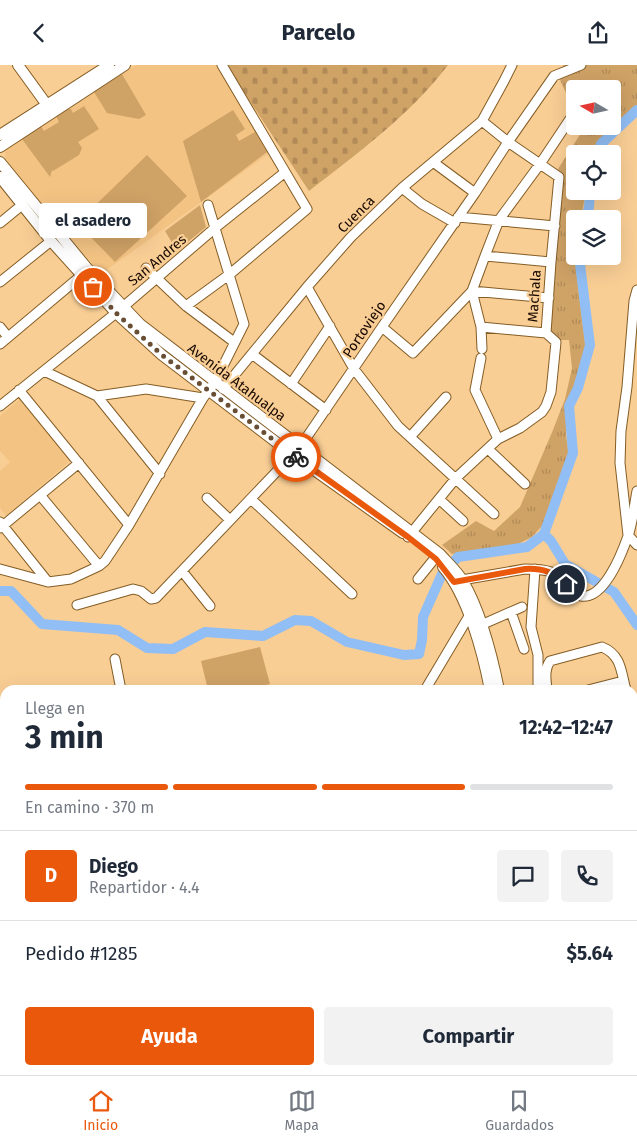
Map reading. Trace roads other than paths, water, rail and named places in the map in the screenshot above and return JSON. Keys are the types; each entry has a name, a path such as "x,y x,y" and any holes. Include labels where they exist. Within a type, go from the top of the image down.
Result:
{"main road":[{"path":"18,65 47,105"},
{"path":"0,135 109,65"},
{"path":"0,147 125,65"},
{"name":"Avenida Atahualpa","path":"0,162 120,309 162,355 410,534 437,557 456,578 474,607 493,659 498,685"},
{"name":"Avenida Atahualpa","path":"0,177 51,241 82,275 120,309"},
{"name":"Avenida Atahualpa","path":"209,390 223,389 297,451"},
{"name":"Avenida Atahualpa","path":"456,578 485,661 489,685"}],"street":[{"path":"186,306 230,274 306,209 222,65"},
{"name":"Cuenca","path":"223,389 351,237 402,188 482,121 512,65"},
{"name":"Portoviejo","path":"77,605 133,589 141,591 154,600 297,451 476,193 554,75 581,65"},
{"name":"Machala","path":"410,534 456,478 498,439 520,428 542,412 551,392 556,342 546,333 560,177 540,165 482,121"},
{"path":"382,327 413,353 472,291 499,220 540,165 566,125"},
{"path":"433,162 476,193"},
{"name":"San Andres","path":"0,405 158,279 215,228 284,173"},
{"path":"402,188 422,204 456,220 499,220 555,226"},
{"path":"0,223 22,205"},
{"path":"0,569 48,582 71,579 99,566 105,561 130,525 209,390 244,323 208,205"},
{"path":"0,282 51,241"},
{"path":"485,256 551,262"},
{"path":"146,268 186,306 234,342"},
{"path":"0,344 82,275"},
{"path":"307,287 354,369 398,426 494,514"},
{"path":"637,290 634,301 627,387 621,431 620,463 628,535 637,545"},
{"path":"472,291 549,298"},
{"path":"472,291 481,327 482,354 475,390 498,439"},
{"path":"291,384 330,326"},
{"path":"0,327 8,337"},
{"path":"481,327 546,333"},
{"path":"252,354 326,410"},
{"path":"44,371 97,396 160,474"},
{"path":"97,396 146,389 209,390"},
{"path":"19,390 130,525"},
{"path":"410,437 446,397"},
{"path":"488,449 526,484"},
{"path":"48,582 1,525 79,463"},
{"path":"456,578 535,569 552,573 580,595 589,596 598,592 609,577 628,535 637,491"},
{"path":"40,495 99,566"},
{"path":"207,498 230,520"},
{"path":"250,499 352,594"},
{"path":"439,499 463,521"},
{"path":"418,579 437,557"},
{"path":"535,569 531,627 538,655 538,685"},
{"path":"182,571 210,606"},
{"path":"428,685 474,607"},
{"path":"481,625 522,607"},
{"path":"511,612 524,649"},
{"path":"547,685 546,675 550,661 602,647 606,648 619,660 624,685"},
{"path":"115,659 120,685"}],"waterway":[{"path":"601,145 637,110"},
{"path":"588,210 589,200"},
{"path":"0,591 11,591 42,624 118,630 147,648 173,649 205,632 263,636 295,620 311,621 347,642 404,655 419,654 423,617 442,574 458,557 527,547 544,534 573,453 569,406 578,388 590,345 580,265"},
{"path":"544,534 551,541 565,564 614,592 637,625"}],"place":[{"name":"el asadero","path":"93,287"}]}
